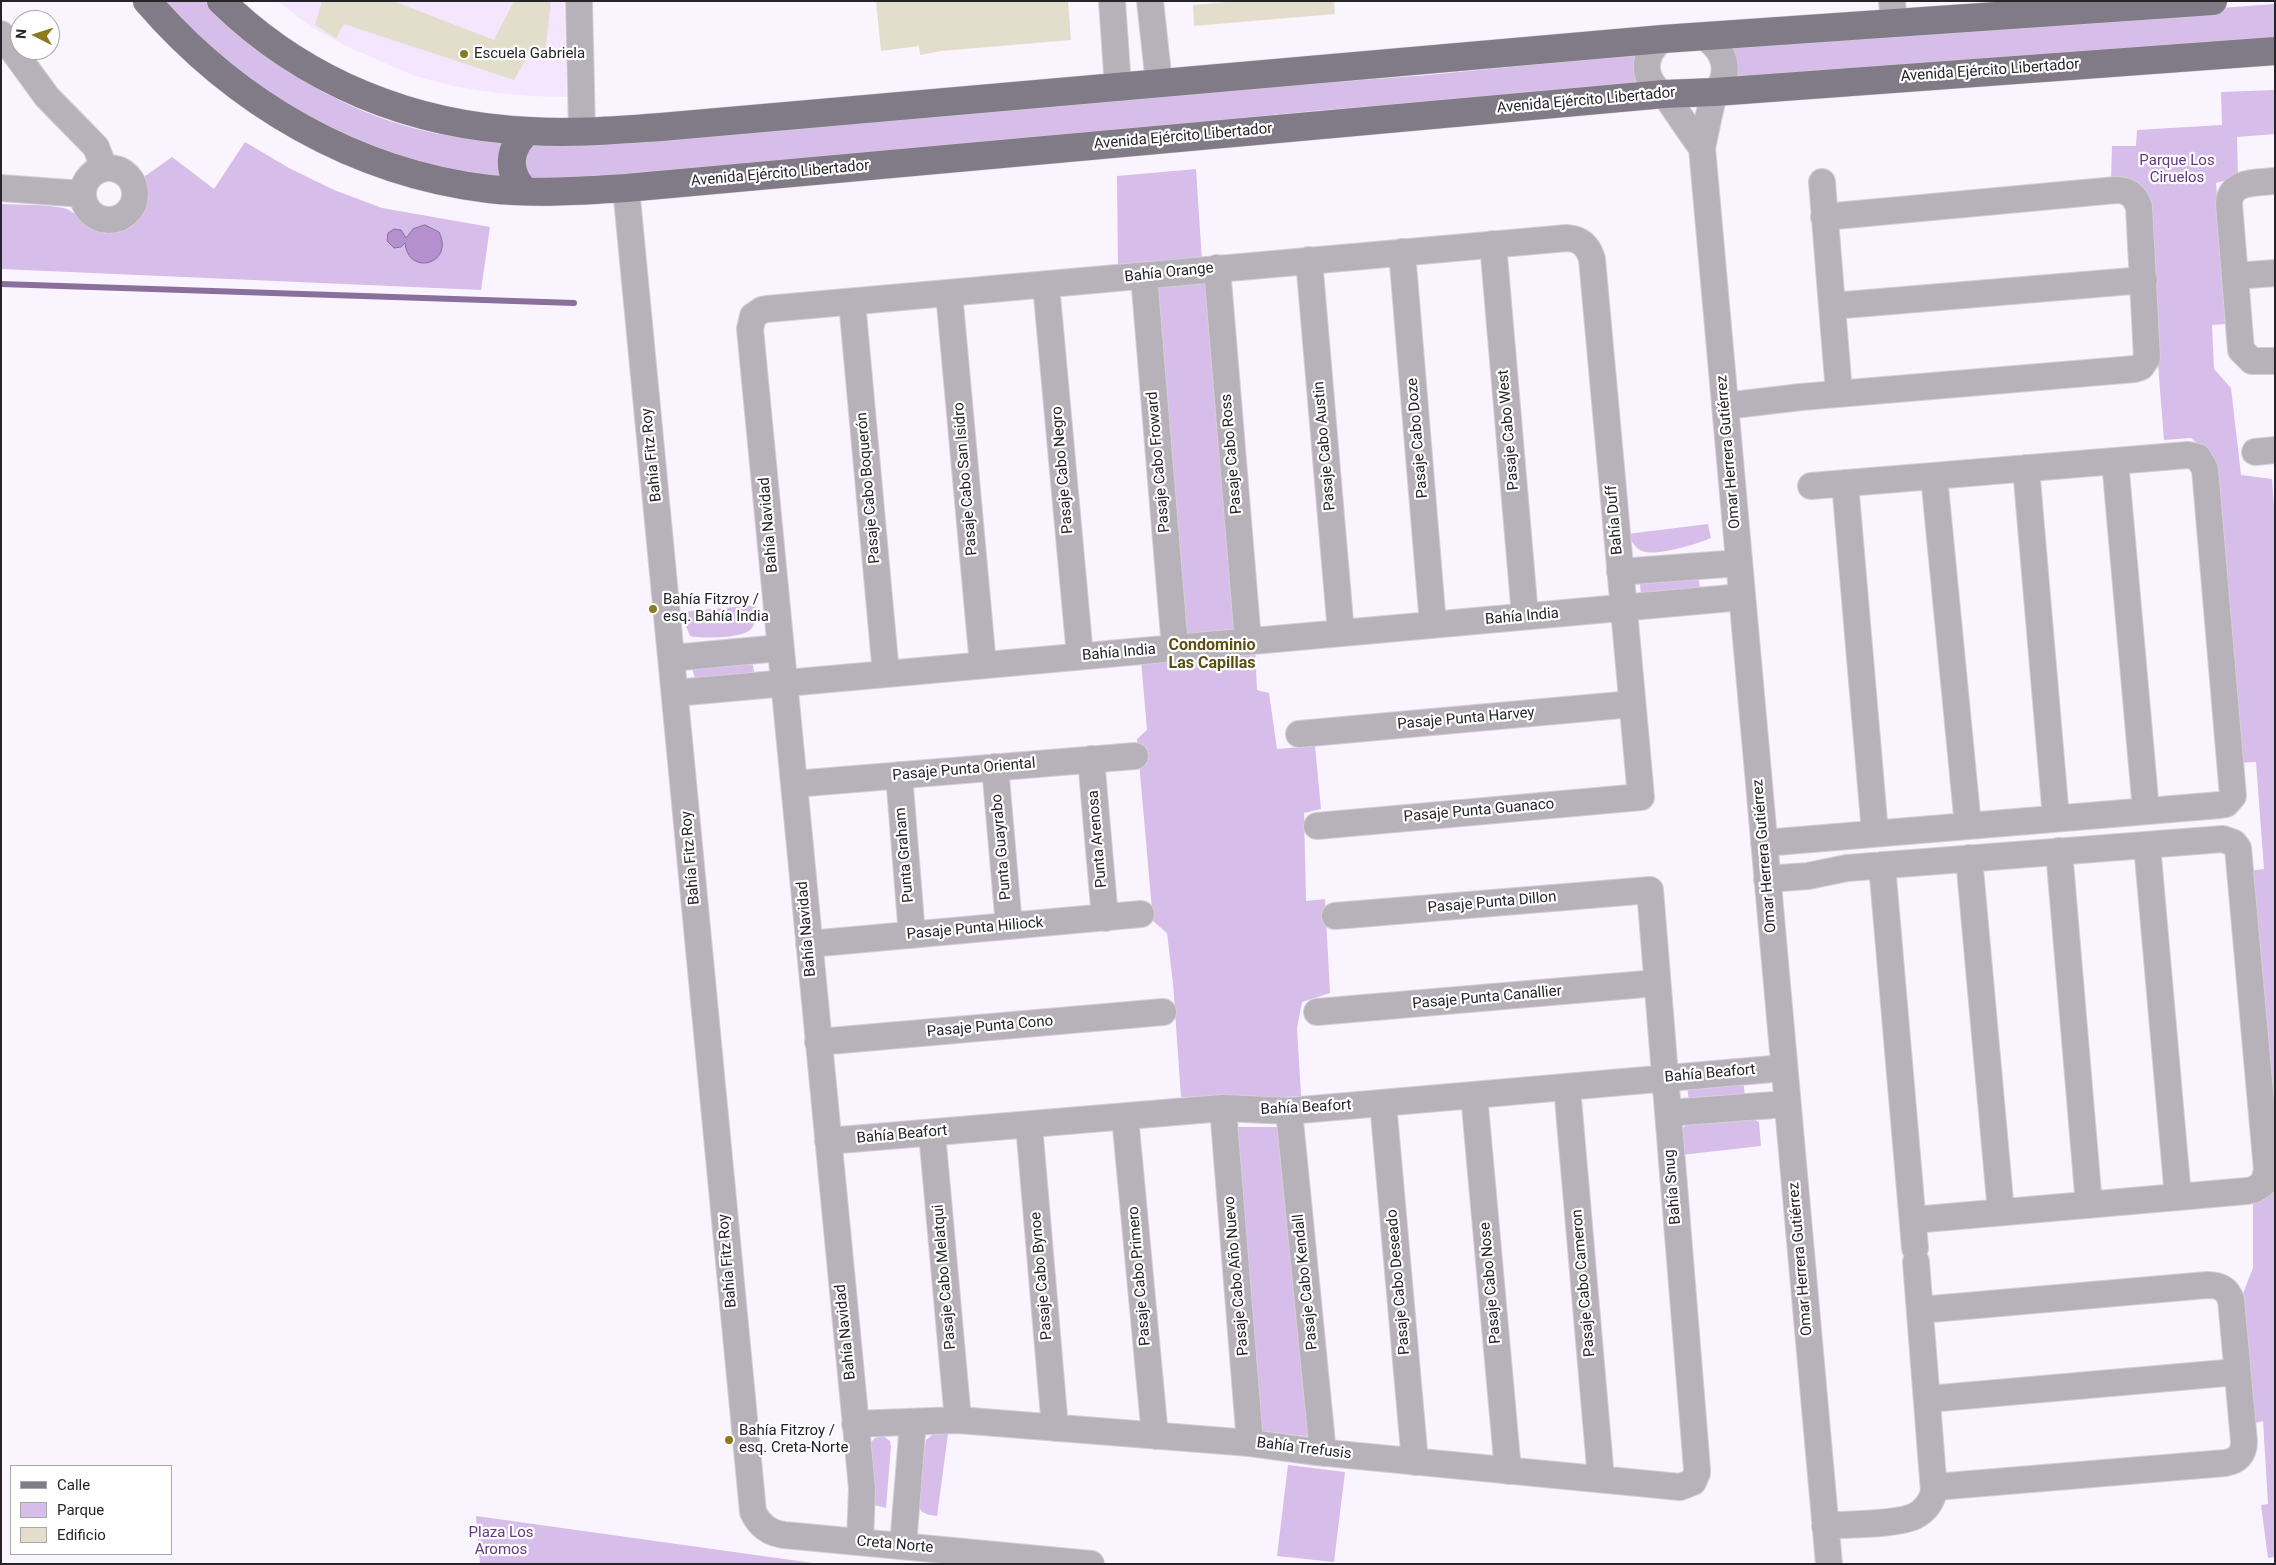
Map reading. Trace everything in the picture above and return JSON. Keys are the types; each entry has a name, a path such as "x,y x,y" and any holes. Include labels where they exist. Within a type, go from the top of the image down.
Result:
{"main road":[{"name":"Avenida Ejército Libertador","path":"147,1 183,40 240,89 279,115 334,145 368,159 431,179 491,189 526,191 626,188 1664,94 1715,92 2275,51"},
{"path":"221,1 256,33 288,56 341,86 376,101 450,122 528,132 582,132 661,127 1158,84 1704,36 1893,12 2214,1"},
{"path":"526,191 514,178 511,161 516,144 528,132"}],"street":[{"path":"578,1 582,132"},
{"path":"1112,1 1118,87"},
{"path":"1150,1 1158,84"},
{"path":"1,34 48,96 96,148 104,168"},
{"name":"Omar Herrera Gutiérrez","path":"1704,36 1721,52 1725,73 1722,83 1715,92 1702,148 1828,1564"},
{"path":"1663,39 1652,49 1647,67 1649,78 1655,87 1664,94 1702,148"},
{"path":"104,168 114,168 123,172 130,178 135,187 132,207 126,214 117,219 107,220 98,218 87,208 83,194 89,177 96,171 104,168"},
{"path":"2275,181 2242,184 2231,194 2229,204 2241,350 2252,361 2275,361"},
{"path":"1822,182 1839,393"},
{"path":"1,188 83,194"},
{"name":"Bahía Fitz Roy","path":"626,188 751,1504 753,1512 761,1525"},
{"path":"1725,406 1839,393 2141,367 2147,358 2139,207 2132,194 2122,190 1824,217"},
{"name":"Bahía Orange","path":"753,316 762,310 1493,244 1574,238 1585,244"},
{"name":"Pasaje Cabo West","path":"1493,244 1525,616"},
{"name":"Bahía Duff","path":"1585,244 1592,259 1641,797"},
{"name":"Pasaje Cabo Doze","path":"1402,252 1433,624"},
{"name":"Pasaje Cabo Austin","path":"1309,260 1341,633"},
{"name":"Pasaje Cabo Ross","path":"1217,268 1248,641"},
{"path":"2235,276 2275,273"},
{"name":"Pasaje Cabo Froward","path":"1144,276 1175,648"},
{"path":"1832,306 2144,280"},
{"name":"Pasaje Cabo Negro","path":"1046,285 1080,656"},
{"name":"Pasaje Cabo San Isidro","path":"949,293 983,665"},
{"name":"Pasaje Cabo Boquerón","path":"852,302 886,674"},
{"name":"Bahía Navidad","path":"753,316 750,329 862,1494 847,1549"},
{"path":"1764,843 2226,804 2231,800 2234,791 2204,464 2198,457 2188,455 1811,486"},
{"path":"2115,461 2146,811"},
{"path":"2026,468 2056,818"},
{"path":"1934,476 1968,826"},
{"path":"1845,483 1875,833"},
{"path":"1620,572 1739,563"},
{"name":"Bahía India","path":"675,693 1742,597"},
{"path":"672,658 780,648"},
{"name":"Pasaje Punta Harvey","path":"1299,734 1632,704"},
{"name":"Pasaje Punta Oriental","path":"794,784 1134,756"},
{"name":"Punta Arenosa","path":"1091,759 1105,918"},
{"name":"Punta Guayrabo","path":"995,767 1009,926"},
{"name":"Punta Graham","path":"899,776 912,935"},
{"name":"Pasaje Punta Guanaco","path":"1317,826 1641,797"},
{"path":"1767,879 1808,876 1847,868 2147,844 2223,839 2234,843 2238,848 2266,1150 2267,1175 2263,1184 2253,1190 1913,1220"},
{"path":"2147,844 2178,1197"},
{"path":"2059,851 2089,1204"},
{"path":"1969,858 2001,1212"},
{"path":"1825,1526 1907,1519 1922,1512 1928,1505 1935,1487 1882,865"},
{"name":"Pasaje Punta Dillon","path":"1335,916 1650,890"},
{"name":"Bahía Snug","path":"1650,890 1697,1474 1692,1482"},
{"name":"Pasaje Punta Hiliock","path":"809,944 1141,914"},
{"name":"Pasaje Punta Canallier","path":"1317,1012 1657,983"},
{"name":"Pasaje Punta Cono","path":"818,1042 1162,1012"},
{"name":"Bahía Beafort","path":"828,1141 1223,1108 1289,1111 1784,1068"},
{"name":"Pasaje Cabo Cameron","path":"1567,1087 1601,1479"},
{"name":"Pasaje Cabo Nose","path":"1474,1095 1508,1471"},
{"name":"Pasaje Cabo Deseado","path":"1383,1103 1415,1462"},
{"path":"1668,1113 1787,1104"},
{"name":"Pasaje Cabo Año Nuevo","path":"1223,1108 1250,1443"},
{"name":"Pasaje Cabo Kendall","path":"1289,1111 1322,1453"},
{"name":"Pasaje Cabo Primero","path":"1125,1117 1155,1436"},
{"name":"Pasaje Cabo Bynoe","path":"1029,1125 1056,1428"},
{"name":"Pasaje Cabo Melatqui","path":"932,1133 958,1420"},
{"path":"1920,1310 2214,1285 2224,1289 2231,1300 2244,1447 2236,1460 2224,1463 1935,1487"},
{"path":"1928,1398 2237,1372"},
{"name":"Bahía Trefusis","path":"855,1424 958,1420 1250,1443 1322,1453 1680,1487 1692,1482"},
{"path":"903,1546 913,1422"},
{"name":"Creta Norte","path":"761,1525 775,1534 847,1549 903,1546 1015,1560 1092,1564"}],"shaded area":[{"name":"Escuela Gabriela","path":"277,1 564,1 567,97 490,92 453,86 415,76 346,46 313,28"},
{"path":"425,225 439,232 442,243 441,252 436,259 429,262 421,263 414,260 408,254 405,243 401,247 394,248 387,241 388,233 394,229 401,230 406,238 413,229"}],"green space":[{"path":"157,1 205,1 226,22 272,60 297,77 349,105 406,126 443,135 507,142 498,161 502,182 403,162 285,111"},
{"path":"2275,4 2275,39 1729,79 1727,44"},
{"path":"1641,54 1647,84 1324,110 644,176 521,180 525,143 1428,75"},
{"name":"Parque Los Ciruelos","path":"2275,90 2275,134 2237,137 2238,177 2216,183 2227,324 2212,325 2214,369 2231,388 2241,475 2272,479 2275,521 2275,1160 2248,871 2264,869 2256,762 2236,763 2208,453 2191,438 2164,440 2145,200 2111,181 2112,146 2136,146 2137,130 2222,125 2221,92"},
{"path":"245,142 289,168 334,190 382,208 490,227 481,290 1,269 1,204 40,205 63,208 88,225 100,228 112,227 129,218 133,213 139,197 141,179 172,157 214,189"},
{"path":"1196,169 1202,261 1118,270 1117,176"},
{"path":"1213,282 1240,636 1180,637 1150,288"},
{"path":"1708,524 1711,538 1688,546 1653,553 1640,550 1627,534"},
{"path":"1698,575 1700,588 1641,594 1639,577"},
{"path":"756,605 756,620 752,629 737,635 710,638 690,636 680,612"},
{"path":"1255,648 1257,690 1269,693 1277,749 1315,746 1321,809 1304,813 1306,901 1325,899 1330,993 1302,1002 1297,1028 1301,1096 1251,1099 1224,1096 1181,1097 1173,983 1167,933 1153,921 1137,739 1147,730 1141,660"},
{"path":"752,659 754,672 696,682 692,668"},
{"path":"1743,1080 1745,1096 1689,1101 1687,1086"},
{"path":"1749,1118 1759,1122 1761,1146 1681,1155 1679,1132 1687,1124"},
{"path":"1233,1127 1283,1127 1312,1437 1256,1430"},
{"path":"2275,1177 2275,1557 2268,1558 2261,1505 2268,1504 2263,1421 2252,1424 2242,1296 2253,1268 2253,1201"},
{"path":"935,1433 948,1434 937,1516 924,1513 920,1509 918,1502 926,1440"},
{"path":"883,1436 890,1441 891,1446 886,1508 874,1505 869,1444 875,1438"},
{"path":"1288,1465 1345,1472 1334,1562 1277,1556"},
{"name":"Plaza Los Aromos","path":"476,1516 820,1564 480,1564"}],"building":[{"path":"322,1 393,1 494,40 514,1 551,1 545,54 530,52 514,80 344,24 336,38 315,25"},
{"path":"876,1 1068,1 1071,40 941,51 920,55 919,46 881,51"},
{"path":"1238,1 1334,1 1335,14 1194,26 1193,5"}],"waterway":[{"path":"1,284 574,303"}],"place":[{"name":"Escuela Gabriela","path":"464,54"},
{"name":"Bahía Fitzroy / esq. Bahía India","path":"653,609"},
{"name":"Bahía Fitzroy / esq. Creta-Norte","path":"729,1440"}],"district":[{"name":"Condominio Las Capillas","path":"1212,655"}]}
